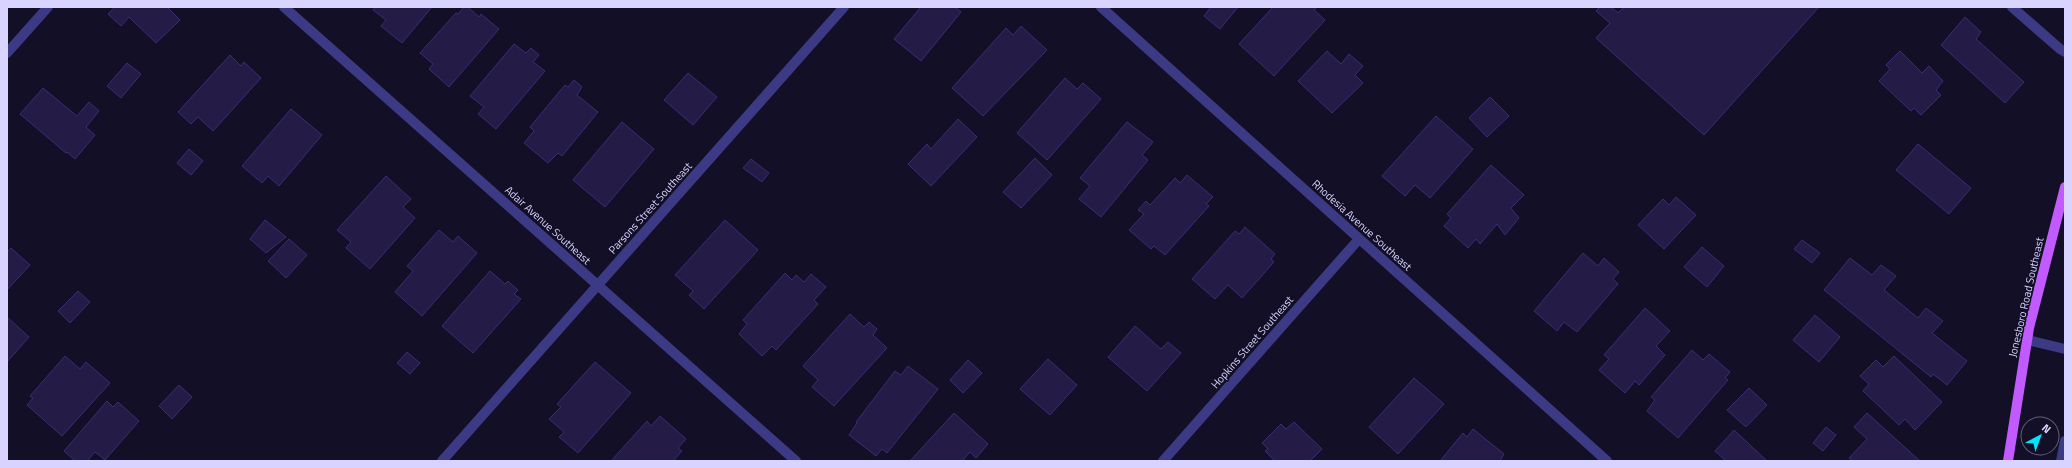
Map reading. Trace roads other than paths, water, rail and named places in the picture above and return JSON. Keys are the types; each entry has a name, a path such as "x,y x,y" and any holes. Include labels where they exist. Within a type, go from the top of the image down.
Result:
{"main road":[{"name":"Jonesboro Road Southeast","path":"2008,461 2027,340 2065,187"}],"street":[{"path":"7,53 48,7"},
{"name":"Adair Avenue Southeast","path":"284,7 796,461"},
{"name":"Parsons Street Southeast","path":"442,461 844,7"},
{"name":"Rhodesia Avenue Southeast","path":"1101,7 1607,461"},
{"path":"2012,7 2065,52"},
{"name":"Hopkins Street Southeast","path":"1163,461 1359,239"},
{"path":"2027,340 2065,349"},
{"path":"2061,461 2065,441"}]}
